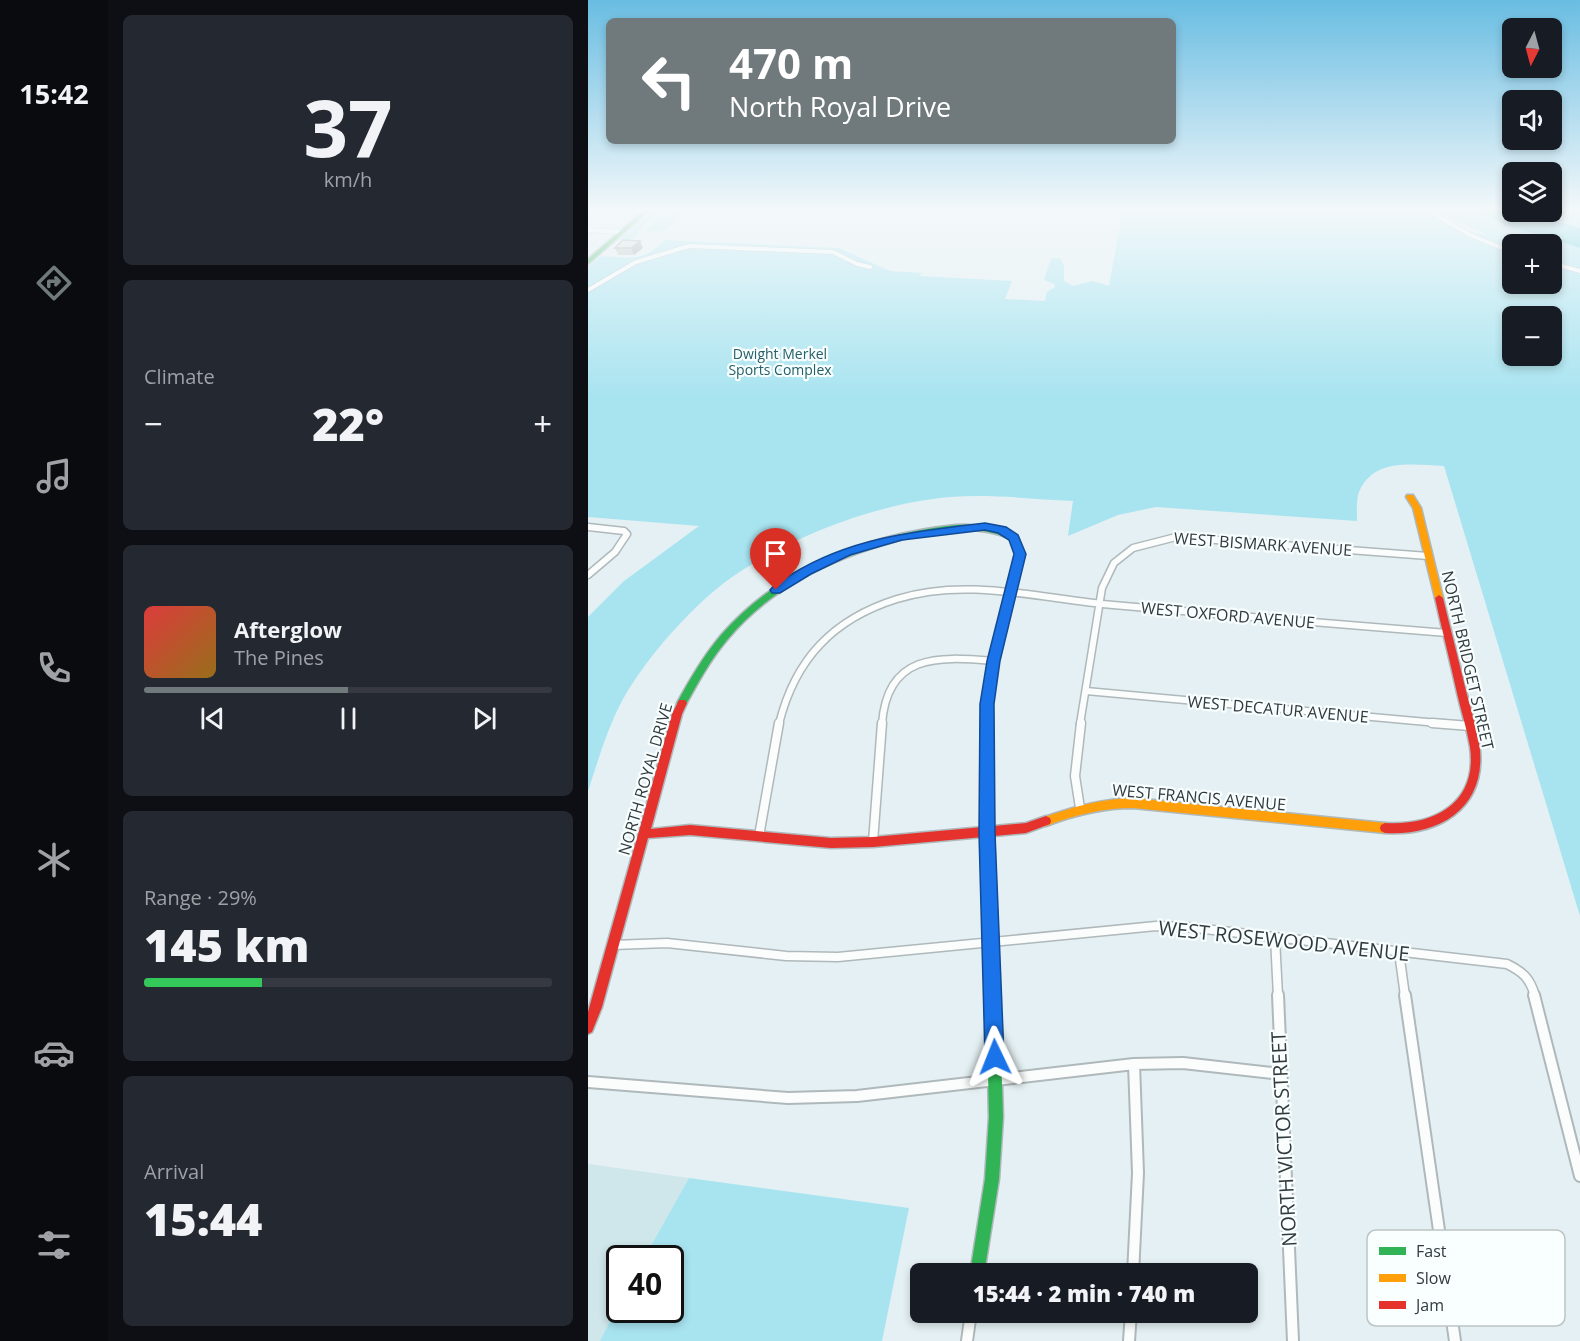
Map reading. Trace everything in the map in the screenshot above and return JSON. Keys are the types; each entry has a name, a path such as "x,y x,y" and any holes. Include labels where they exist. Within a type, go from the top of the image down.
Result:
{"street":[{"path":"588,290 618,271"},
{"name":"NORTH BRIDGET STREET","path":"1410,497 1417,508 1470,726 1477,768 1473,787 1462,803"},
{"name":"NORTH ROYAL DRIVE","path":"588,1028 677,714 709,654 744,615 788,582 846,552 902,536 971,526 1002,530 1014,537 1020,554 1010,593"},
{"path":"588,527 624,531 627,534 615,552 588,575"},
{"name":"WEST BISMARK AVENUE","path":"1080,808 1075,776 1098,604 1102,583 1109,568 1123,554 1138,545 1156,540 1197,538 1428,556"},
{"name":"WEST OXFORD AVENUE","path":"759,836 783,705 795,676 825,639 848,621 878,606 906,596 934,591 962,590 1010,593 1098,604 1447,633"},
{"path":"979,1263 992,1179 996,1117 987,833 987,691 1010,593"},
{"path":"873,842 883,707 886,693 895,678 910,666 933,658 993,661"},
{"name":"WEST DECATUR AVENUE","path":"1086,692 1470,726"},
{"name":"WEST FRANCIS AVENUE","path":"644,834 690,830 831,843 873,842 1026,828 1080,808 1109,803 1133,803 1390,829 1419,827 1443,818 1462,803"},
{"name":"WEST ROSEWOOD AVENUE","path":"613,945 667,943 786,956 838,957 1156,926 1187,927 1508,964 1524,972 1532,984 1580,1176"},
{"name":"NORTH VICTOR STREET","path":"1275,938 1293,1341"},
{"path":"1399,952 1439,1230"},
{"path":"588,1082 788,1098 857,1096 1134,1064 1183,1063 1281,1074"},
{"path":"1134,1064 1138,1173 1134,1263"},
{"path":"967,1341 969,1323"},
{"path":"1129,1341 1130,1323"},
{"path":"1453,1326 1455,1341"}],"shaded area":[{"path":"588,1164 689,1178 651,1245 606,1245 606,1323 609,1323 600,1341 588,1341"}],"green space":[{"name":"Dwight Merkel Sports Complex","path":"588,271 889,271 921,273 920,276 1012,281 1005,299 1045,301 1047,292 1055,287 1054,284 1044,280 1047,271 1064,271 1064,281 1073,286 1093,281 1109,286 1112,271 1502,271 1502,294 1562,294 1562,271 1580,272 1580,916 1444,466 1395,466 1374,473 1359,492 1357,521 1156,507 1118,515 1068,536 1073,501 981,496 923,500 841,522 789,544 741,571 708,597 674,630 645,666 622,701 607,734 588,791 588,617 624,581 699,526 588,517"},
{"path":"689,1178 909,1208 882,1341 600,1341 609,1323 684,1323 684,1245 651,1245"}],"traffic: fast":[{"path":"682,703 701,668 724,637 750,611 779,588 811,569 845,554 881,542 932,531 968,527 992,529 1014,537 1020,554 1011,589"},
{"path":"979,1263 992,1179 996,1117 990,890"}],"traffic: slow":[{"path":"1410,497 1417,508 1439,598"},
{"path":"1046,821 1088,808 1133,803 1385,828"}],"traffic: jam":[{"path":"990,890 986,718 994,656 1011,589"},
{"path":"1385,828 1410,828 1436,820 1458,806 1472,785 1475,748 1439,598"},
{"path":"588,1028 596,1007 677,714 682,703"},
{"path":"644,834 690,830 831,843 873,842 1026,828 1046,821"}],"route":[{"path":"776,590 807,571 846,552 902,536 985,526 1002,530 1014,537 1020,554 993,661 987,691 986,718 987,833 995,1057"}]}
